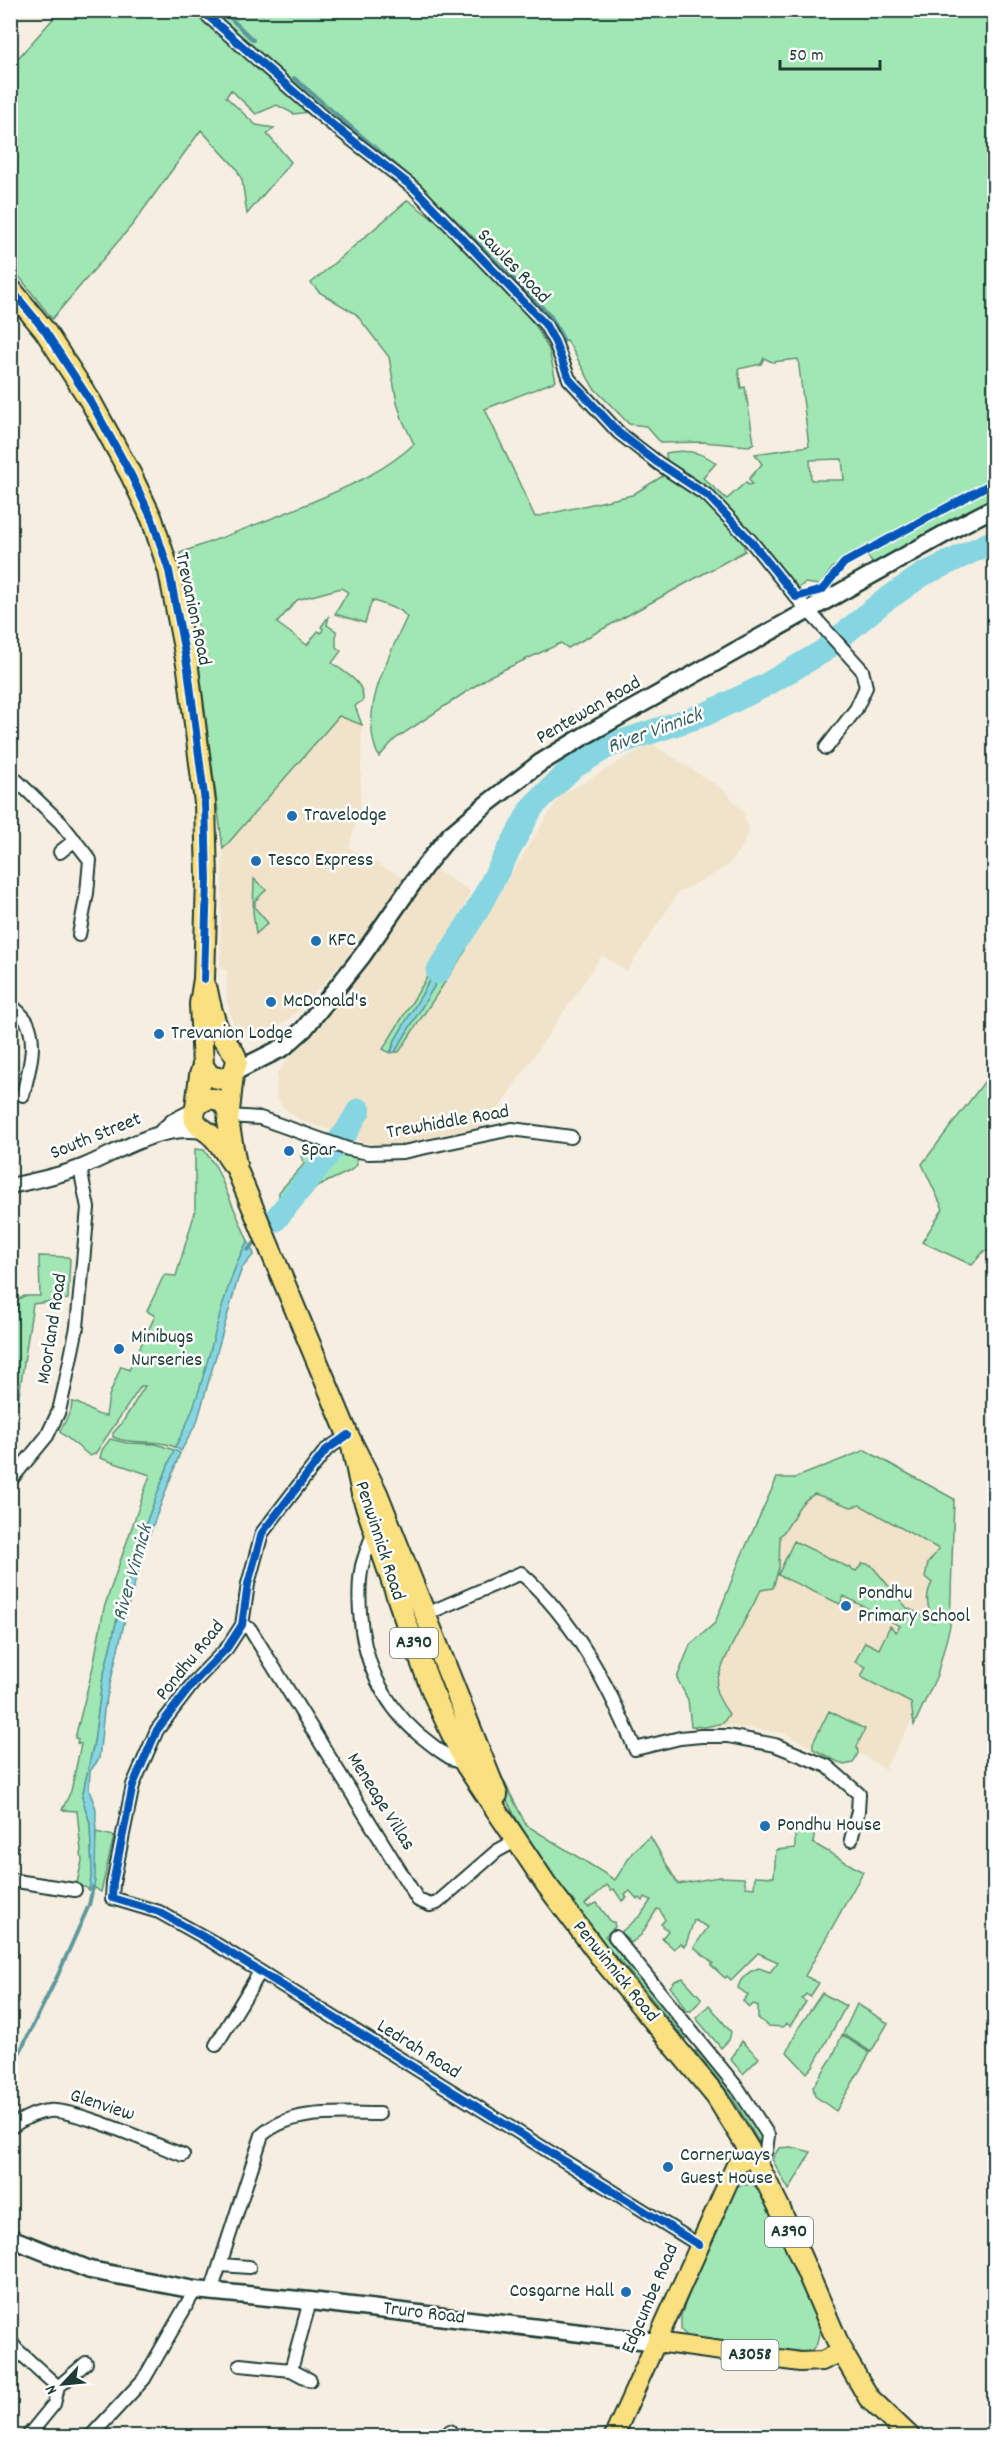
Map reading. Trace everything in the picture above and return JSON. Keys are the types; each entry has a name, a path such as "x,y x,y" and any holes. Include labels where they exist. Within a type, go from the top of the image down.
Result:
{"highway":[{"name":"Trevanion Road","path":"10,288 45,331 91,402 148,510 170,571 191,690 205,803 207,879 204,979"},
{"path":"204,979 211,1010 237,1062 233,1073 222,1079 210,1076 203,1061 200,1004 204,979"},
{"path":"196,1108 210,1098 221,1102 228,1116 221,1131 206,1132 196,1124 196,1108 203,1061 211,1047 222,1044 229,1047"},
{"name":"A390","path":"233,1073 228,1116 237,1170"},
{"name":"A390","path":"206,1132 237,1170"},
{"name":"Penwinnick Road","path":"237,1170 272,1248 349,1438 377,1493 415,1619 434,1693 466,1765 546,1884 604,1961 716,2096 754,2157 779,2207 842,2352"},
{"name":"Penwinnick Road","path":"349,1438 362,1494 374,1531 514,1835"},
{"name":"A390","path":"842,2352 870,2398 909,2436"}],"main road":[{"name":"Pentewan Road","path":"233,1073 284,1047 304,1029 362,956 438,849 488,803 540,763 584,736 994,508"},
{"path":"229,1047 257,1051 284,1047"},
{"name":"Edgcumbe Road","path":"614,2436 735,2167 754,2157"},
{"name":"Truro Road","path":"10,2238 90,2270 203,2291 310,2301 801,2362 822,2361 842,2352"}],"street":[{"name":"Sawles Road","path":"201,10 324,118 415,189 544,324 555,342 569,379 619,433 708,496 750,540 862,670 866,687 856,709 826,748"},
{"path":"10,774 61,823 90,860 87,893 79,935"},
{"path":"60,852 75,840"},
{"path":"10,1004 25,1019 30,1034 31,1063 23,1095"},
{"name":"South Street","path":"161,1132 173,1121 196,1108"},
{"name":"Trewhiddle Road","path":"228,1116 260,1118 358,1152 389,1154 512,1129 571,1137"},
{"name":"South Street","path":"10,1186 80,1168 161,1132 189,1129 206,1132"},
{"name":"Moorland Road","path":"10,1481 47,1436 59,1411 65,1385 77,1327 88,1208 80,1168"},
{"name":"Pondhu Road","path":"112,1899 113,1883 133,1785 141,1762 157,1730 194,1682 227,1648 242,1625 248,1584 262,1533 326,1450 349,1438"},
{"path":"374,1531 362,1568 359,1598 363,1644 371,1672 388,1701 408,1725 456,1762 466,1765"},
{"path":"415,1619 521,1573 556,1609 581,1643 609,1691 635,1749 680,1738 728,1736 775,1745 827,1766 859,1794 858,1811 851,1840"},
{"name":"Meneage Villas","path":"242,1625 250,1629 418,1900 430,1905 437,1903 514,1835"},
{"path":"10,1880 75,1890"},
{"name":"Ledrah Road","path":"112,1899 159,1912 260,1972 699,2245"},
{"name":"Penwinnick Road","path":"615,1937 739,2090 768,2135 766,2151 754,2157"},
{"path":"216,2045 260,1972"},
{"path":"680,2052 697,2037"},
{"name":"Glenview","path":"10,2128 43,2112 57,2111 90,2120 183,2155"},
{"path":"91,2436 144,2379 221,2265 262,2135 276,2124 299,2117 321,2114 378,2114"},
{"path":"221,2265 249,2267"},
{"path":"291,2370 310,2301"},
{"path":"10,2340 16,2349 58,2387"},
{"path":"28,2436 54,2404 58,2387 86,2363"},
{"path":"240,2365 291,2370 310,2380"}],"shaded area":[{"path":"339,716 362,725 360,807 349,848 405,879 353,951 295,1014 259,1040 251,1039 239,1032 233,1023 227,1001 227,970 220,968 223,849"},
{"path":"651,743 725,791 743,812 749,829 744,843 727,867 678,893 627,971 602,955 488,1124 479,1128 434,1136 402,1146 388,1146 383,1149 300,1120 282,1106 276,1096 277,1073 313,1030 431,867 470,891 462,911 480,923 562,793"},
{"name":"Pondhu Primary School","path":"865,1450 954,1499 950,1626 937,1675 885,1769 859,1753 853,1763 844,1765 784,1733 735,1726 705,1727 715,1666 795,1478"}],"green space":[{"path":"60,11 194,11 309,112 294,114 277,105 256,114 231,90 226,97 256,125 274,128 267,134 291,162 247,214 242,180 236,168 201,130 133,224 52,319 11,266 11,66"},
{"path":"211,11 994,11 994,499 874,566 864,550 833,567 820,585 805,583 797,589 667,463 666,453 692,452 716,463 703,478 727,499 746,482 748,485 752,484 749,479 762,464 755,454 809,446 798,359 772,362 764,358 761,364 738,369 741,388 745,387 754,443 749,446 703,442 661,443 646,426 629,424 593,387 567,340 558,341 549,321 328,114","holes":["842,459 844,480 811,480 810,460"]},
{"path":"408,200 461,241 536,326 549,350 556,381 485,409 535,517 632,495 666,474 707,499 742,539 745,551 568,648 561,643 490,676 395,739 379,757 373,740 373,704 384,667 407,617 401,611 372,600 365,623 335,614 348,592 341,588 297,600 277,623 307,645 318,631 321,633 323,629 321,627 329,616 327,625 336,631 336,647 341,651 332,663 353,678 361,688 363,700 355,706 362,725 339,716 223,849 197,651 203,648 180,553 345,488 381,469 414,444 397,403 389,357 356,314 319,292 311,283"},
{"path":"254,879 266,890 255,901 255,908 268,923 256,934 253,912"},
{"path":"449,942 452,943 395,1040 390,1053 383,1049"},
{"path":"458,946 466,950 399,1052 395,1052"},
{"path":"994,1069 994,1201 990,1213 994,1223 994,1251 984,1251 972,1265 922,1242 943,1209 922,1164"},
{"path":"310,1143 331,1147 285,1204 279,1200 279,1192 304,1164 301,1156"},
{"path":"195,1149 204,1150 216,1167 248,1241 233,1275 200,1389 185,1429 175,1447 113,1437 113,1433 122,1423 145,1386 141,1386 95,1454 90,1456 60,1432 71,1410 72,1402 106,1416 109,1396 121,1366 129,1370 155,1316 147,1311 164,1275 176,1276 195,1212"},
{"path":"338,1150 356,1158 357,1165 350,1171 318,1186 293,1210 288,1207"},
{"path":"39,1256 70,1259 68,1299 33,1304 18,1402 11,1400 11,1305 24,1296 40,1296"},
{"path":"110,1439 127,1443 156,1444 174,1450 148,1518 117,1619 102,1682 94,1742 82,1797 90,1823 92,1872 89,1890 85,1887 76,1887 82,1861 77,1811 62,1810 71,1791 81,1744 77,1743 78,1739 75,1738 93,1667 104,1608 150,1475 100,1458 102,1450"},
{"path":"865,1450 954,1499 950,1626 937,1675 914,1725 911,1703 861,1677 866,1667 855,1662 865,1642 879,1649 890,1626 896,1632 900,1626 844,1596 840,1604 778,1575 794,1541 856,1571 863,1563 871,1565 907,1608 933,1621 927,1597 932,1583 925,1577 928,1563 939,1549 860,1505 851,1507 815,1494 799,1507 780,1536 779,1567 773,1588 761,1590 722,1668 716,1689 719,1699 729,1714 723,1723 705,1727 691,1726 688,1700 677,1678 690,1645 715,1623 741,1557 777,1478 795,1478"},
{"path":"461,1695 526,1825 615,1880 632,1853 650,1836 678,1884 719,1877 744,1878 746,1887 754,1888 755,1876 774,1877 776,1850 795,1848 795,1828 805,1824 815,1830 813,1843 863,1872 805,1976 819,1983 810,1997 806,1994 802,1999 806,2002 790,2026 786,2023 783,2027 768,2026 758,2018 758,2006 754,2004 749,2007 743,2001 748,1995 738,1988 748,1973 759,1968 770,1972 778,1962 758,1953 731,1980 727,1976 725,1978 711,1965 713,1963 694,1947 708,1927 694,1920 686,1944 684,1946 680,1943 674,1949 662,1938 668,1931 661,1924 665,1920 660,1910 657,1909 641,1935 631,1943 621,1932 641,1915 651,1900 645,1897 643,1901 640,1898 637,1899 630,1891 625,1895 627,1898 622,1901 614,1889 611,1890 607,1885 585,1904 588,1907 597,1903 611,1922 614,1922 615,1927 605,1936 688,2035 685,2039 619,1959 616,1960 597,1937 544,1865 509,1804"},
{"path":"829,1711 865,1729 857,1746 858,1753 853,1763 844,1765 813,1749 813,1743"},
{"path":"96,1832 114,1836 101,1892 95,1888 93,1890"},
{"path":"683,1978 701,1998 691,2011 687,2011 670,1987 675,1981"},
{"path":"822,1993 846,2006 807,2073 787,2052 799,2027"},
{"path":"857,2004 888,2023 871,2052 843,2034"},
{"path":"709,2005 731,2032 729,2040 721,2048 696,2018"},
{"path":"842,2035 870,2053 836,2111 815,2096 813,2087 832,2058"},
{"path":"742,2041 759,2058 743,2074 731,2060"},
{"path":"695,2051 703,2053 737,2096 763,2135 763,2142 760,2144 732,2097"},
{"path":"791,2147 811,2152 789,2190 772,2159 779,2148"},
{"path":"752,2184 760,2191 820,2328 817,2344 809,2353 691,2340 681,2330 681,2315 727,2192 737,2186"}],"water":[{"path":"452,943 458,946 395,1052 391,1053 395,1040"},
{"path":"331,1147 338,1150 288,1207 285,1204"},
{"path":"248,1241 254,1254 242,1268 197,1422 181,1451 175,1447 192,1411 227,1291"},
{"path":"174,1450 180,1453 147,1541 128,1606 104,1710 99,1759 90,1771 89,1790 96,1809 95,1881 93,1890 89,1890 92,1872 90,1823 82,1797 94,1742 102,1682 117,1619 148,1518"}],"waterway":[{"path":"222,10 253,40"},
{"path":"294,78 416,183"},
{"path":"441,207 550,315 564,341"},
{"name":"River Vinnick","path":"438,972 476,912 532,807 572,768 608,746 706,714 764,686 822,652 880,604 922,575 994,541"},
{"name":"River Vinnick","path":"275,1220 346,1132 359,1110"},
{"name":"River Vinnick","path":"268,1228 275,1220"},
{"name":"River Vinnick","path":"248,1250 259,1238"},
{"name":"River Vinnick","path":"10,2072 57,1977 89,1905 93,1887"}],"cycle path":[{"path":"201,10 324,118 415,189 545,324 555,342 569,379 619,433 658,463 708,496 750,540 796,597 822,590 844,563 994,482"},
{"path":"10,288 45,331 91,402 152,519 169,571 188,669 205,803 207,879 204,979"},
{"path":"348,1435 326,1450 262,1533 248,1584 242,1625 227,1648 194,1682 157,1730 133,1785 112,1898 159,1912 211,1941 699,2245"}],"place":[{"name":"Travelodge","path":"292,816"},
{"name":"Tesco Express","path":"256,861"},
{"name":"KFC","path":"316,941"},
{"name":"McDonald's","path":"271,1002"},
{"name":"Trevanion Lodge","path":"159,1034"},
{"name":"Spar","path":"289,1151"},
{"name":"Minibugs Nurseries","path":"119,1349"},
{"name":"Pondhu Primary School","path":"846,1606"},
{"name":"Pondhu House","path":"765,1826"},
{"name":"Cornerways Guest House","path":"668,2167"},
{"name":"Cosgarne Hall","path":"626,2292"}]}
